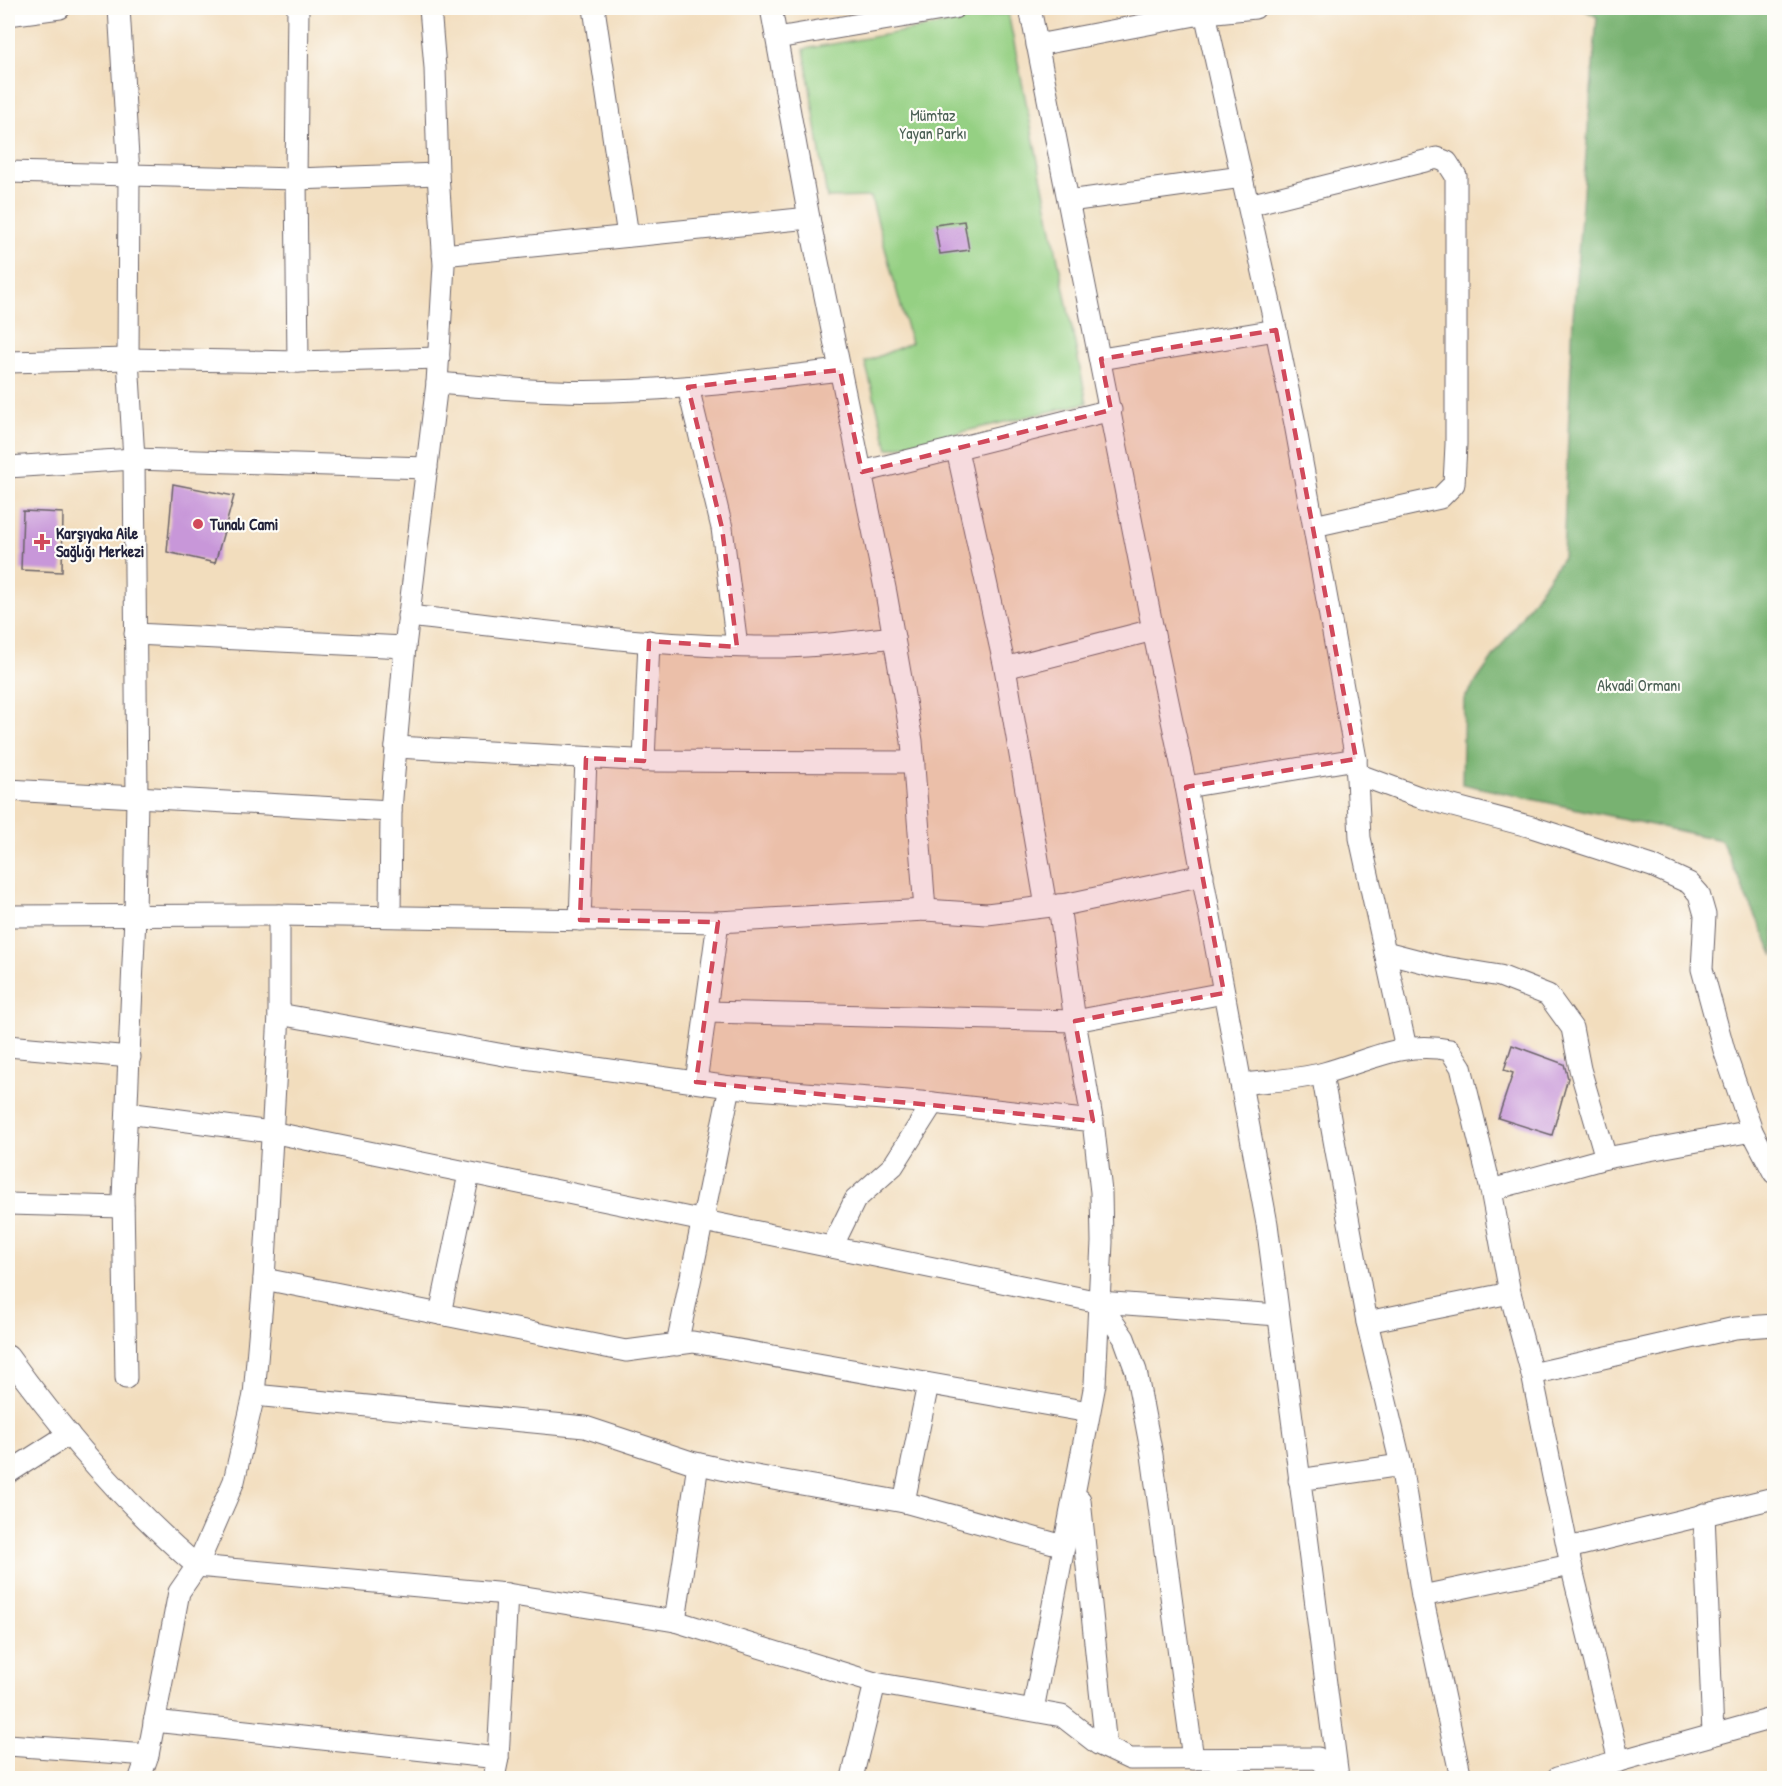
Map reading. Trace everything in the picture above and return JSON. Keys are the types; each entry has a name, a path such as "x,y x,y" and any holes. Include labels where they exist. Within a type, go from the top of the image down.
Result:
{"street":[{"path":"8,15 46,8"},
{"path":"119,8 129,174 128,359 134,459 137,796 135,916 123,1207 126,1378"},
{"path":"298,8 296,178 298,362"},
{"path":"390,916 391,811 396,747 408,616 439,358 443,255 435,68 430,8"},
{"path":"594,8 627,236"},
{"path":"771,8 809,218 862,472 912,741 925,909"},
{"path":"777,38 954,8"},
{"path":"1030,8 1186,787 1267,1224 1339,1778"},
{"path":"1037,45 1205,10 1255,8"},
{"path":"1205,10 1276,330 1314,526 1357,766 1360,838 1406,1048"},
{"path":"1249,205 1437,158 1447,162 1456,176 1454,484 1440,498 1314,526"},
{"path":"8,172 296,178 438,174"},
{"path":"1069,201 1242,177"},
{"path":"443,255 809,218"},
{"path":"1101,359 1276,330"},
{"path":"8,362 128,359 298,362 439,358"},
{"path":"437,383 521,390 611,391 688,387 840,370"},
{"path":"688,387 722,528 736,646"},
{"path":"862,472 1111,410"},
{"path":"957,450 1005,668 1075,1021 1093,1121 1101,1192 1102,1242 1095,1384 1033,1710"},
{"path":"8,467 134,459 427,468"},
{"path":"408,616 649,641 736,646 783,647 894,637"},
{"path":"1005,668 1153,630"},
{"path":"135,634 405,647"},
{"path":"644,760 649,641"},
{"path":"396,747 644,760 914,762"},
{"path":"580,920 586,758"},
{"path":"1186,787 1357,766 1419,797 1532,827 1641,862 1689,883 1699,894 1704,915 1702,969 1724,1050 1752,1131 1774,1173"},
{"path":"8,790 391,811"},
{"path":"8,916 279,915 718,922 925,909 987,914 1052,906 1203,875"},
{"path":"140,1779 148,1755 179,1592 197,1566 234,1480 254,1395 264,1279 279,1014 279,915"},
{"path":"696,1082 718,922"},
{"path":"1385,952 1439,966 1500,976 1548,995 1572,1028 1580,1069 1606,1158"},
{"path":"706,1012 1075,1021 1224,993"},
{"path":"279,1014 504,1055 730,1088 933,1102 1093,1121"},
{"path":"8,1046 130,1057"},
{"path":"1241,1084 1322,1074 1406,1048 1433,1046 1450,1050 1461,1067 1491,1190 1510,1293 1532,1374 1570,1556 1619,1761"},
{"path":"1322,1074 1367,1322 1401,1464 1422,1596 1461,1779"},
{"path":"677,1345 730,1088"},
{"path":"832,1247 855,1200 893,1166 933,1102"},
{"path":"128,1113 271,1132 1099,1302 1278,1316"},
{"path":"1491,1190 1606,1158 1752,1131"},
{"path":"440,1314 470,1174"},
{"path":"8,1204 123,1207"},
{"path":"264,1279 626,1351 693,1342 1089,1412"},
{"path":"1367,1322 1510,1293"},
{"path":"1099,1302 1124,1338 1136,1371 1152,1455 1194,1759"},
{"path":"1532,1374 1735,1328 1774,1325"},
{"path":"8,1356 92,1463 159,1534 197,1566 507,1594 675,1621 875,1683 1062,1716 1098,1744 1130,1759 1318,1758 1339,1778"},
{"path":"904,1503 928,1384"},
{"path":"254,1395 585,1427 698,1464 904,1503 1064,1546"},
{"path":"8,1473 69,1434"},
{"path":"675,1621 698,1464"},
{"path":"1299,1480 1401,1464"},
{"path":"1077,1478 1106,1747"},
{"path":"1422,1596 1570,1556 1704,1514 1774,1498"},
{"path":"1704,1514 1713,1734"},
{"path":"154,1721 496,1768 507,1594"},
{"path":"852,1779 875,1683"},
{"path":"1557,1779 1774,1718"},
{"path":"8,1745 148,1755"}],"highlighted area":[{"path":"1276,330 1356,759 1186,787 1224,993 1075,1021 1093,1121 696,1082 718,922 580,920 586,758 644,761 649,641 737,647 722,528 688,387 840,370 862,472 1111,410 1101,359"}],"green space":[{"name":"Akvadi Ormanı","path":"1581,8 1774,8 1774,956 1721,840 1462,784 1464,699 1563,557 1573,317 1597,17"},
{"name":"Mümtaz Yayan Parkı","path":"1008,13 1087,403 888,449 865,362 911,343 871,197 827,198 804,49"}],"building":[{"path":"964,221 969,250 940,254 935,225"},
{"name":"Tunalı Cami","path":"173,484 234,496 215,563 167,552"},
{"name":"Karşıyaka Aile Sağlığı Merkezi","path":"23,511 63,513 62,572 21,570"},
{"path":"1512,1045 1564,1064 1568,1078 1552,1135 1498,1118 1513,1073 1504,1070"}],"place":[{"name":"Tunalı Cami","path":"198,524"},
{"name":"Karşıyaka Aile Sağlığı Merkezi","path":"42,542"}]}
